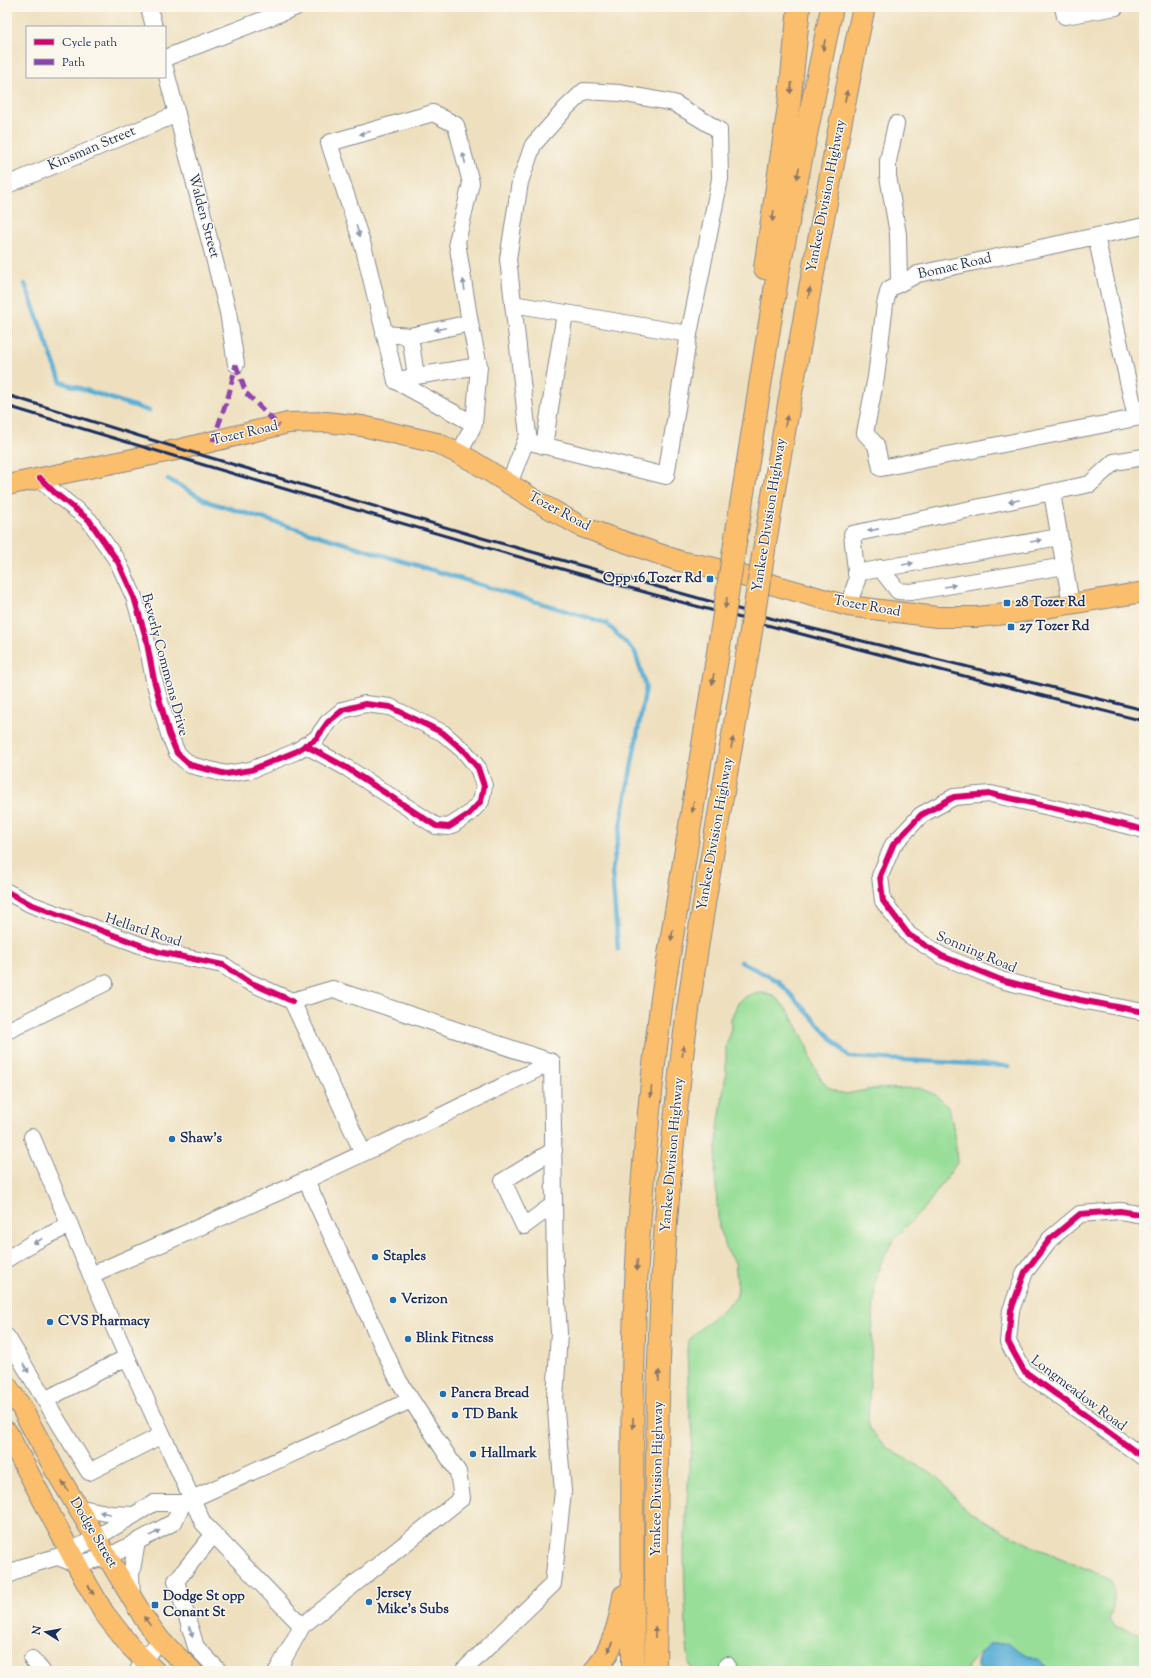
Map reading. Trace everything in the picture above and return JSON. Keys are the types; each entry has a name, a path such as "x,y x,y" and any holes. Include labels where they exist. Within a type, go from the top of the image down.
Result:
{"highway":[{"path":"736,537 762,289 789,106 799,7"},
{"name":"Yankee Division Highway","path":"634,1671 632,1513 636,1284 644,1170 655,1054 672,938 778,272 832,7"},
{"name":"Yankee Division Highway","path":"655,1671 659,1382 663,1278 671,1169 682,1056 696,952 748,650 778,463 856,42 864,7"},
{"path":"856,42 871,7"},
{"path":"595,1671 608,1652 616,1633 622,1610 626,1585 632,1513"}],"main road":[{"name":"Tozer Road","path":"7,486 102,466 288,423 326,422 362,426 437,443 459,454 582,527 679,561 711,567 848,606 937,617 977,617 1015,613 1144,592"},
{"name":"Dodge Street","path":"7,1386 20,1405 54,1468 132,1598 161,1641 192,1671"},
{"name":"Dodge Street","path":"7,1432 68,1557 104,1613 145,1667"}],"street":[{"path":"149,7 154,26"},
{"path":"166,58 296,7"},
{"path":"1063,7 1065,16 1116,7"},
{"name":"Walden Street","path":"166,72 228,312 236,364"},
{"path":"509,484 528,435 508,259 520,182 533,145 566,108 584,91 620,93 674,103 720,130 720,179 689,334 666,476 526,441"},
{"path":"459,454 474,424 479,366 470,323 457,242 471,183 456,126 433,113 329,143 364,249 396,381 474,424"},
{"name":"Kinsman Street","path":"7,185 177,114"},
{"path":"896,124 888,161 888,176 898,234 899,283"},
{"name":"Bomac Road","path":"1096,236 1136,418 881,468 876,445 865,433 876,377 885,304 889,289 918,274 1096,236 1144,226"},
{"path":"513,304 689,334"},
{"path":"544,446 566,313"},
{"path":"384,334 410,336 470,323"},
{"path":"410,336 416,376"},
{"path":"396,381 416,376 479,366"},
{"path":"848,606 857,580 852,534 1090,484 1114,462 1144,457"},
{"name":"Beverly Commons Drive","path":"40,478 55,493 89,520 118,562 134,597 146,638 154,680 169,734 177,753 190,765 226,774 251,770 295,752 305,745 316,739 328,722 343,710 365,704 390,707 443,733 464,752 478,768 484,786 481,801 469,814 448,827 436,826 347,768 305,745"},
{"path":"1052,493 1071,604"},
{"path":"856,573 1060,537"},
{"path":"880,568 898,591 911,592 1064,566"},
{"name":"Sonning Road","path":"1144,830 1090,816 991,794 954,797 921,815 893,845 880,876 883,901 909,935 942,956 1001,980 1080,1000 1144,1012"},
{"name":"Hellard Road","path":"7,892 30,904 159,952 223,965 248,982 292,1002"},
{"path":"7,1031 105,983"},
{"path":"363,1153 292,1002 333,988 552,1062"},
{"path":"462,1671 553,1584 563,1491 555,1399 559,1332 555,1272 552,1062"},
{"path":"91,1275 306,1180 552,1062"},
{"path":"32,1137 162,1435 187,1501 203,1523 302,1626"},
{"path":"554,1150 503,1181 524,1226 554,1204"},
{"path":"277,1671 302,1626 462,1498 458,1472 397,1378 306,1180"},
{"name":"Longmeadow Road","path":"1144,1215 1120,1211 1080,1214 1050,1238 1025,1272 1012,1310 1008,1342 1024,1371 1144,1458"},
{"path":"7,1259 34,1242 70,1225"},
{"path":"7,1337 89,1472 162,1435"},
{"path":"45,1400 127,1357"},
{"path":"68,1557 96,1538 154,1503 187,1501 411,1400"},
{"path":"7,1576 23,1566 68,1557 108,1557 174,1522 187,1501"},
{"path":"77,1507 111,1514 134,1515"},
{"path":"214,1534 176,1581 196,1647 218,1671"},
{"path":"132,1598 131,1575 137,1542"},
{"path":"145,1667 161,1641"},
{"path":"32,1658 42,1671"}],"green space":[{"path":"762,993 771,995 779,1000 791,1015 808,1047 813,1065 822,1081 828,1087 837,1092 846,1094 873,1089 919,1088 936,1095 949,1108 955,1135 957,1163 925,1208 893,1240 880,1265 875,1282 868,1420 870,1429 889,1449 937,1476 968,1510 999,1529 1032,1546 1108,1578 1114,1594 1109,1621 1116,1627 1144,1634 1144,1671 1031,1671 997,1653 979,1654 968,1666 967,1671 692,1671 689,1662 686,1635 684,1552 689,1469 693,1433 689,1406 687,1350 689,1341 694,1334 736,1298 738,1289 735,1262 729,1255 719,1229 715,1174 718,1128 726,1074 726,1046 731,1028 731,1019 738,1003 745,997"}],"water":[{"path":"1008,1643 1023,1653 1040,1660 1049,1671 978,1671 978,1660 981,1653 989,1644"}],"waterway":[{"path":"25,284 61,382 149,411"},
{"path":"168,479 209,502 606,623 635,652 646,687 612,871 618,949"},
{"path":"741,962 778,981 849,1057 1008,1066"}],"railway":[{"path":"7,395 181,449 482,538 781,621 1144,710"},
{"path":"7,406 362,512 647,593 1002,686 1144,721"}],"marked path":[{"path":"213,441 229,394 236,364"},
{"path":"236,365 246,393 279,426"}],"cycle path":[{"path":"40,478 55,493 89,520 118,562 134,597 146,638 154,680 169,734 177,753 190,765 226,774 251,770 295,752 316,739 328,722 343,710 365,704 390,707 443,733 465,752 478,768 484,786 481,801 469,814 449,827 436,826 347,768 305,745"},
{"path":"1144,830 1090,816 991,794 954,797 921,815 893,845 880,876 883,901 909,935 942,956 1001,980 1080,1000 1144,1012"},
{"path":"7,892 30,904 159,952 223,965 247,981 292,1001"},
{"path":"1144,1215 1120,1211 1080,1214 1050,1239 1025,1272 1011,1310 1008,1342 1024,1371 1144,1458"}],"place":[{"name":"Opp 16 Tozer Rd","path":"710,579"},
{"name":"28 Tozer Rd","path":"1007,603"},
{"name":"27 Tozer Rd","path":"1011,627"},
{"name":"Shaw's","path":"172,1139"},
{"name":"Staples","path":"375,1257"},
{"name":"Verizon","path":"393,1300"},
{"name":"CVS Pharmacy","path":"50,1322"},
{"name":"Blink Fitness","path":"408,1339"},
{"name":"Panera Bread","path":"443,1394"},
{"name":"TD Bank","path":"455,1415"},
{"name":"Hallmark","path":"473,1454"},
{"name":"Jersey Mike's Subs","path":"369,1602"},
{"name":"Dodge St opp Conant St","path":"155,1605"}]}
